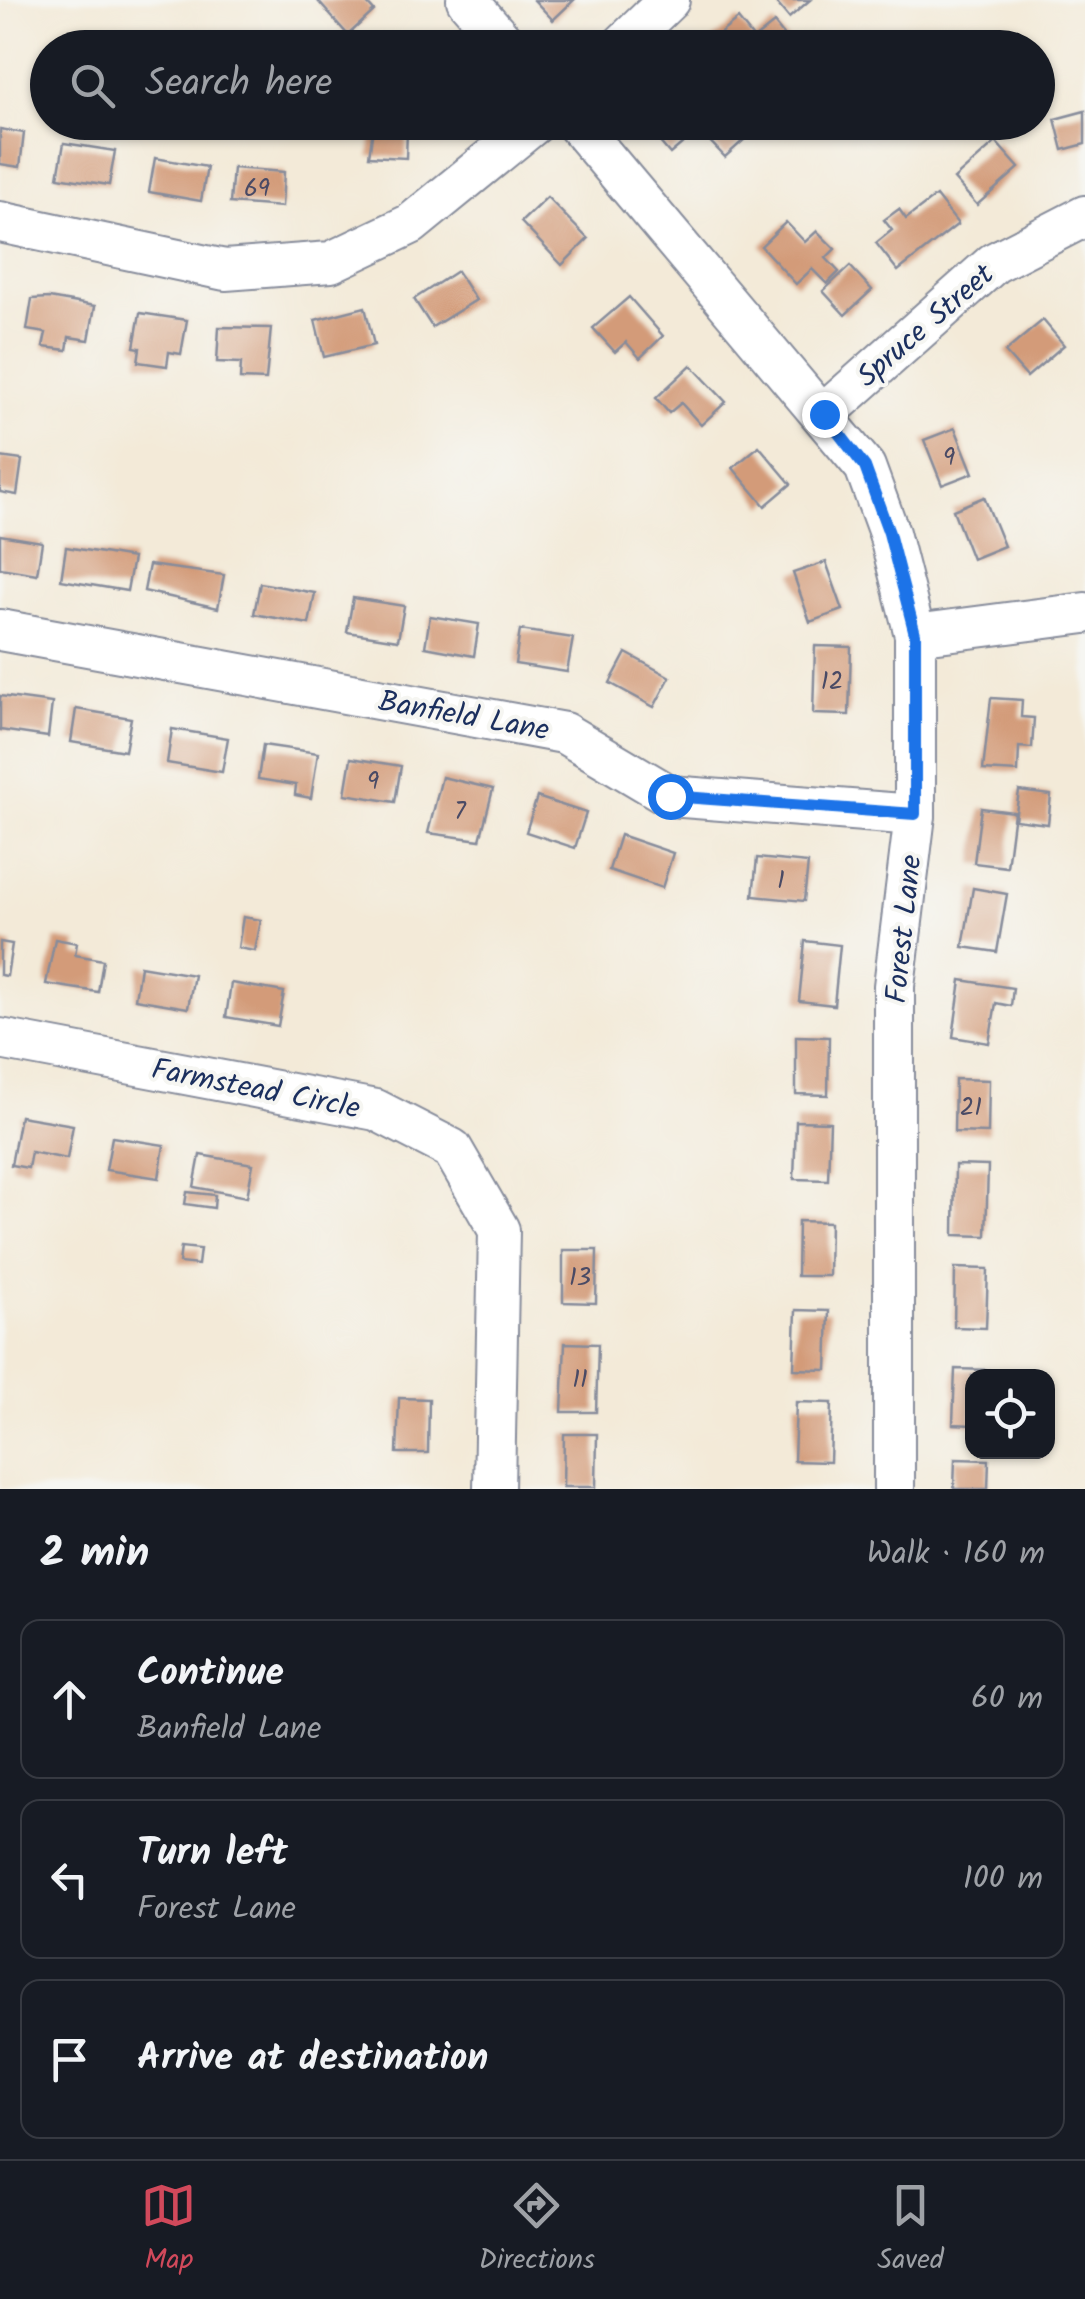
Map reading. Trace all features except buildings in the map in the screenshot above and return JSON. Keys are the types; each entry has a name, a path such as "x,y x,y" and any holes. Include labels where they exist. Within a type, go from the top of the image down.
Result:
{"street":[{"path":"466,0 493,30"},
{"path":"637,30 669,0"},
{"path":"0,222 226,270 331,262 411,224 514,140"},
{"name":"Forest Lane","path":"590,140 865,467 889,533 915,634 915,814 894,986 894,1489"},
{"name":"Spruce Street","path":"824,414 994,263 1085,216"},
{"path":"915,634 1085,613"},
{"name":"Banfield Lane","path":"0,630 564,734 670,796 915,814"},
{"name":"Farmstead Circle","path":"0,1040 376,1110 452,1149 499,1230 494,1489"}],"route":[{"path":"670,796 915,814 915,634 889,533 865,467 824,414"}]}
